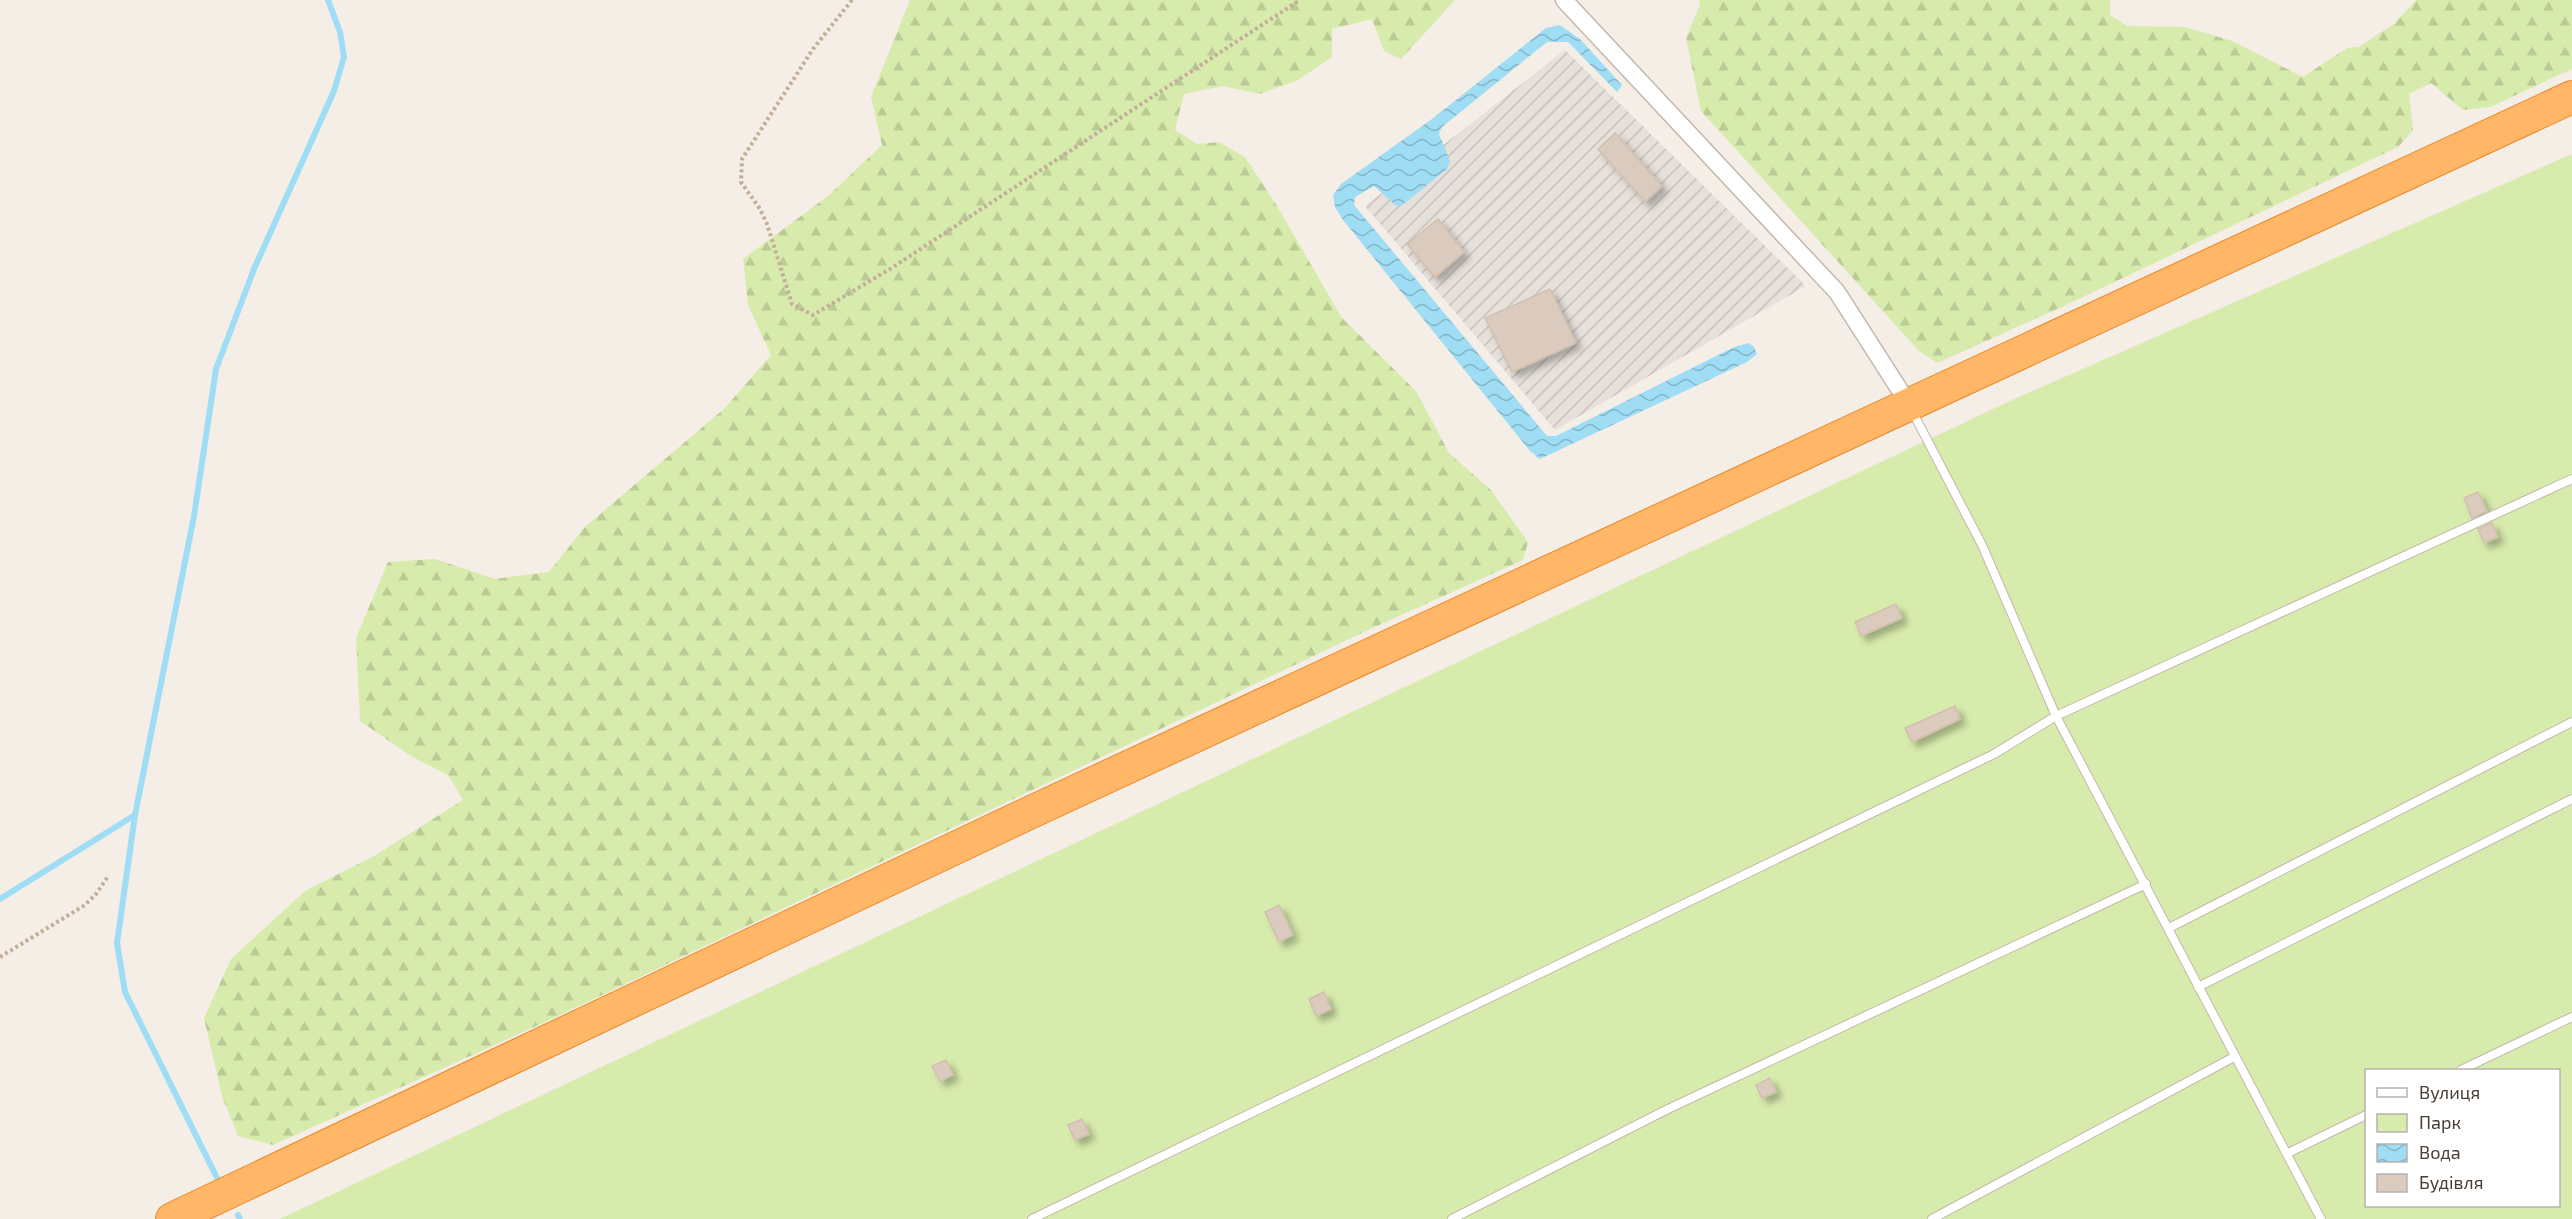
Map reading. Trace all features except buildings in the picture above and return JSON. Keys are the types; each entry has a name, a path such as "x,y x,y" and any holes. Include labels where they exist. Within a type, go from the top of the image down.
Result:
{"highway":[{"path":"172,1219 1037,809 2572,98"}],"street":[{"path":"1564,0 1837,292 1910,406"}],"lane":[{"path":"1910,406 1982,545 2056,716 2321,1219"},
{"path":"1032,1219 1994,754 2056,716 2572,479"},
{"path":"2169,928 2572,722"},
{"path":"2198,987 2572,799"},
{"path":"1452,1219 1666,1110 2146,884"},
{"path":"2465,1069 2572,1017"},
{"path":"1932,1219 2234,1057"},
{"path":"2288,1153 2365,1117"}],"path":[{"path":"852,0 813,49 742,159 741,182 760,208 767,224 792,304 813,315 890,269 1300,0"},
{"path":"0,957 85,904 96,894 109,874"}],"shaded area":[{"path":"1565,50 1806,286 1555,430 1365,206"}],"green space":[{"path":"910,0 1455,0 1401,59 1384,51 1372,19 1332,29 1332,57 1298,80 1260,94 1223,86 1184,94 1175,130 1197,144 1219,142 1245,157 1277,206 1342,318 1416,391 1449,453 1491,490 1528,542 1523,560 1366,631 554,1018 273,1145 238,1136 222,1096 204,1018 231,959 305,891 376,855 463,800 448,775 411,756 360,721 356,638 388,562 435,559 495,579 549,572 585,527 725,408 771,355 748,305 743,259 828,196 882,145 871,97"},
{"path":"1699,0 2110,0 2110,15 2127,26 2185,27 2232,41 2303,77 2347,48 2359,47 2395,23 2416,0 2572,0 2572,69 2490,107 2463,110 2431,83 2409,94 2413,130 2398,147 2066,305 1937,363 1919,351 1701,111 1686,38 1700,4"},
{"path":"2572,154 2572,1219 280,1219 2012,400"}],"water":[{"path":"1560,25 1580,39 1622,85 1617,92 1568,42 1547,42 1442,127 1439,134 1450,161 1447,169 1401,206 1395,205 1374,186 1355,197 1354,205 1547,436 1556,436 1734,347 1749,343 1757,354 1747,362 1540,459 1530,451 1343,220 1335,207 1333,195 1341,184 1436,116 1546,28"}],"waterway":[{"path":"219,1182 125,992 117,943 135,815 194,516 216,369 254,269 334,91 344,57 340,32 328,0"},
{"path":"0,899 135,815"},
{"path":"238,1215 240,1219"}]}
